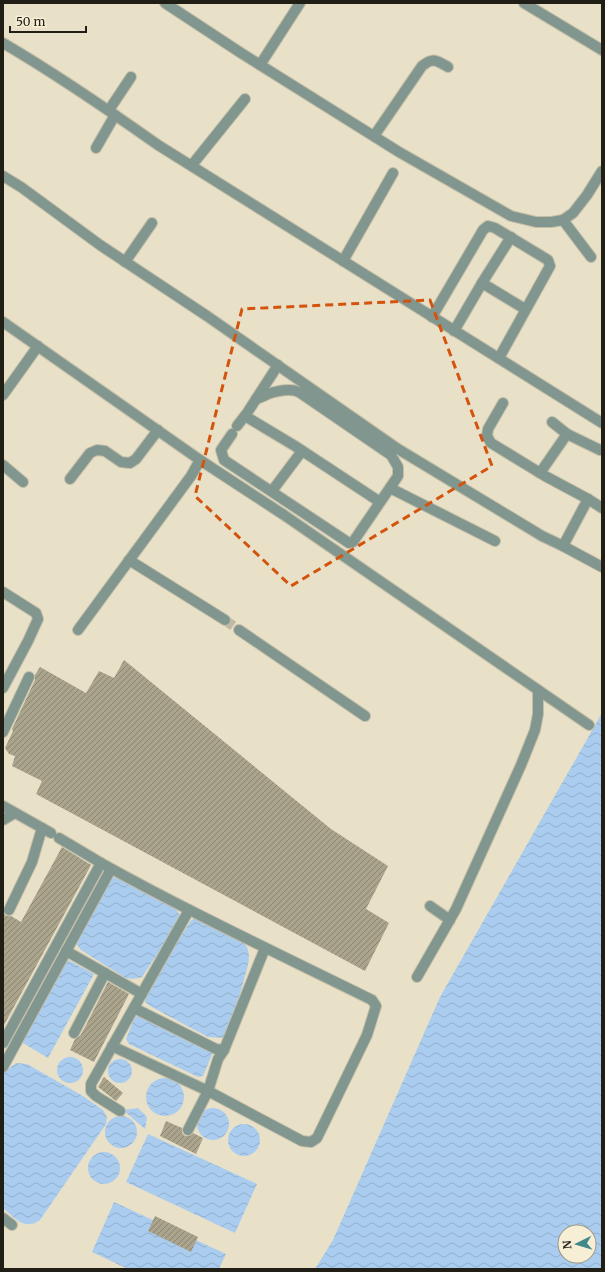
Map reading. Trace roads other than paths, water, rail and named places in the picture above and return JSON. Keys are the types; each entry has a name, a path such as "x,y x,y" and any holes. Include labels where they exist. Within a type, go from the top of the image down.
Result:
{"street":[{"path":"165,3 260,65 374,136 511,216 536,222 563,220 573,213 587,195 602,171"},
{"path":"260,65 300,3"},
{"path":"524,3 602,50"},
{"path":"3,43 29,58 158,145 602,423"},
{"path":"374,136 422,66 428,61 436,60 448,66"},
{"path":"96,148 131,77"},
{"path":"192,166 245,99"},
{"path":"343,260 393,173"},
{"path":"3,176 21,187 100,245 207,316 398,449 542,536 602,567"},
{"path":"563,220 591,257"},
{"path":"125,262 152,223"},
{"path":"432,317 483,230 488,226 495,228 511,237 548,260 550,266 499,358"},
{"path":"454,331 511,237"},
{"path":"482,283 525,309"},
{"path":"3,322 200,460 291,520 586,724"},
{"path":"3,395 38,346"},
{"path":"256,400 268,394 286,390 299,392 391,455 396,462 399,471 398,476 353,542 349,543 224,460 222,450 278,365"},
{"path":"503,403 488,429 487,436 491,443 602,508"},
{"path":"247,413 380,502"},
{"path":"552,422 567,434 600,450"},
{"path":"70,479 90,453 97,450 105,451 121,462 130,463 136,459 158,430"},
{"path":"540,473 567,434"},
{"path":"272,492 302,451"},
{"path":"78,630 191,476 200,460"},
{"path":"3,465 23,482"},
{"path":"390,488 495,541"},
{"path":"563,546 588,499"},
{"path":"129,560 225,620"},
{"path":"3,592 36,613 38,619 3,688"},
{"path":"239,630 365,716"},
{"path":"3,732 29,677"},
{"path":"416,977 456,909 535,730 538,714 538,690"},
{"path":"3,806 111,869 189,910 372,1000 376,1006 368,1034 317,1138 311,1142 302,1141 208,1091 112,1046"},
{"path":"3,820 15,813"},
{"path":"9,910 32,862 51,833"},
{"path":"3,1043 101,863"},
{"path":"3,1067 111,869"},
{"path":"430,906 450,920"},
{"path":"120,1111 96,1096 91,1091 91,1084 189,910"},
{"path":"188,1130 208,1091 218,1059 224,1050 265,948"},
{"path":"66,951 142,994"},
{"path":"74,1033 105,973"},
{"path":"134,1008 216,1049 224,1050"},
{"path":"3,1218 12,1225"}],"water":[{"path":"602,713 602,1269 315,1269 333,1240 440,997"},
{"path":"112,877 118,878 174,905 179,914 179,921 140,978 126,978 81,950 77,945 77,938"},
{"path":"199,918 240,939 248,950 248,965 229,1033 223,1038 208,1037 145,1002 149,986 190,922 193,919"},
{"path":"64,958 94,974 48,1058 18,1040"},
{"path":"142,1015 213,1052 203,1076 198,1077 129,1044 126,1039 135,1017"},
{"path":"70,1057 79,1061 83,1070 79,1079 70,1083 61,1079 57,1070 61,1061"},
{"path":"120,1059 129,1062 132,1071 129,1080 120,1083 111,1080 108,1071 111,1062"},
{"path":"16,1063 27,1064 83,1096 103,1110 107,1117 106,1124 40,1220 29,1224 20,1222 3,1208 3,1073"},
{"path":"161,1078 169,1078 179,1083 183,1090 183,1104 179,1111 169,1116 161,1116 151,1111 149,1108 146,1101 146,1093 151,1083 154,1081"},
{"path":"138,1108 147,1117 145,1129 123,1110"},
{"path":"210,1108 216,1108 226,1115 229,1124 228,1130 222,1137 216,1140 210,1140 200,1133 197,1127 197,1121 204,1111"},
{"path":"118,1116 124,1116 134,1123 137,1132 136,1138 130,1145 124,1148 118,1148 108,1141 105,1135 105,1129 112,1119"},
{"path":"241,1124 247,1124 257,1131 260,1140 259,1146 253,1153 247,1156 241,1156 231,1149 228,1143 228,1137 235,1127"},
{"path":"148,1134 257,1184 235,1233 126,1182"},
{"path":"101,1152 107,1152 117,1159 120,1168 119,1174 113,1181 107,1184 101,1184 91,1177 88,1171 88,1165 95,1155"},
{"path":"114,1202 226,1254 219,1269 128,1269 92,1252"}],"tunnel":[{"path":"225,620 239,630"}]}
